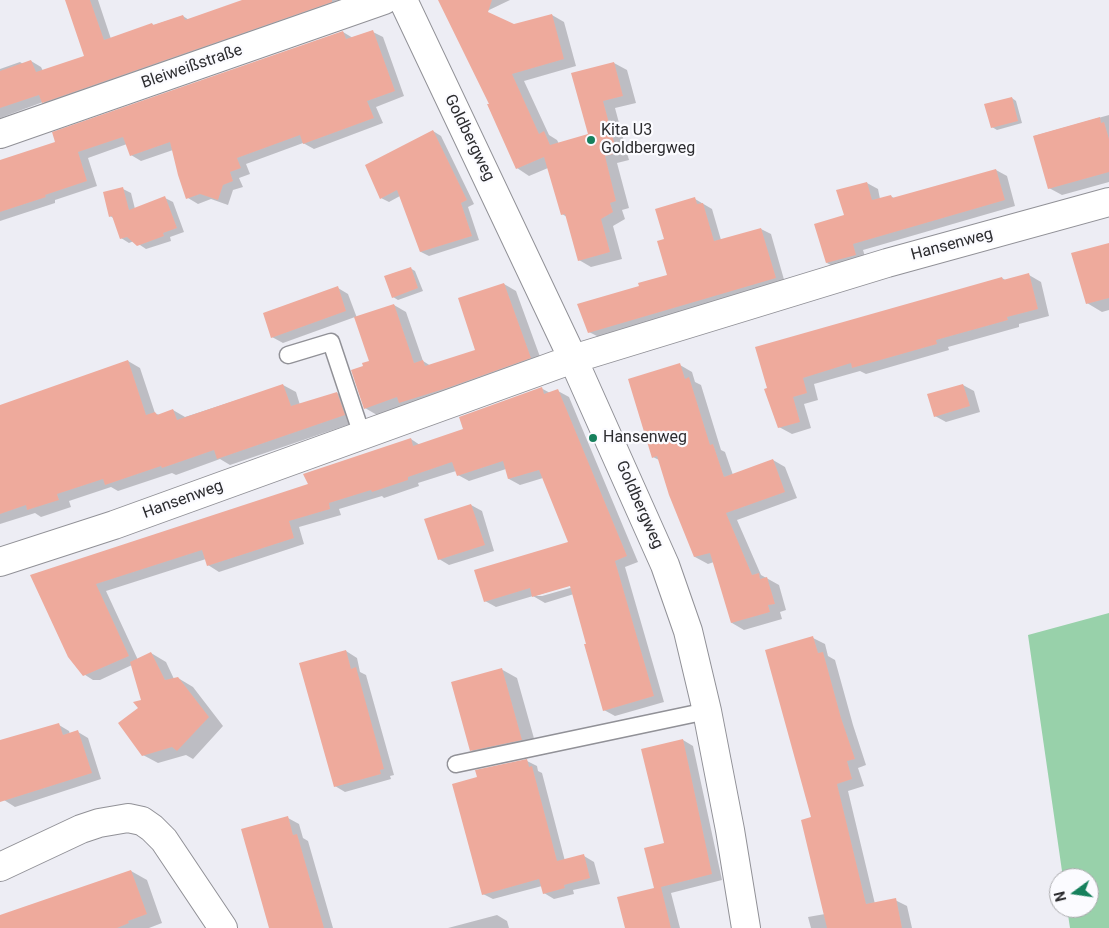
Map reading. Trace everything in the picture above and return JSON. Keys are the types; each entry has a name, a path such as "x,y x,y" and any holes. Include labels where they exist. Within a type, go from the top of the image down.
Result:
{"street":[{"name":"Bleiweißstraße","path":"0,134 384,0"},
{"name":"Goldbergweg","path":"403,0 573,359 665,565 688,631 707,711 730,830 746,928"},
{"name":"Hansenweg","path":"0,562 114,525 573,359 888,263 1109,202"},
{"path":"0,867 81,829 99,823 128,818 142,821 164,840 223,928"}],"lane":[{"path":"288,355 331,342 362,435"},
{"path":"456,764 707,711"}],"green space":[{"path":"1109,613 1109,928 1070,928 1068,918 1099,918 1099,868 1062,868 1028,635"}],"building":[{"path":"65,0 90,0 104,40 152,23 153,25 183,15 185,20 242,0 332,0 332,2 42,103 39,95 0,108 0,71 31,60 36,72 84,56"},
{"path":"438,0 492,0 488,12 514,24 552,14 564,59 512,74 539,134 544,131 550,145 588,134 571,73 614,62 623,96 603,101 617,153 605,156 616,201 610,203 613,212 601,219 610,252 578,261 565,214 561,215 544,157 516,169 487,104 489,104"},
{"path":"373,30 395,91 367,101 374,118 303,144 300,135 237,158 241,168 230,172 233,181 223,185 218,200 200,194 186,199 170,142 130,156 123,137 78,152 87,181 0,212 0,160 55,142 52,132 343,31 346,39"},
{"path":"1012,97 1018,121 991,128 984,104"},
{"path":"1100,117 1101,123 1104,122 1109,139 1109,172 1048,189 1033,136"},
{"path":"433,130 467,200 461,203 472,236 420,252 397,190 380,199 365,165"},
{"path":"996,169 1005,200 853,244 856,255 826,263 814,224 844,215 836,190 867,182 872,200 891,195 892,198"},
{"path":"123,187 129,210 165,196 177,228 163,233 164,236 137,246 127,237 120,239 112,216 109,217 103,192"},
{"path":"695,197 697,204 703,203 714,241 761,228 776,278 588,333 577,304 639,286 638,283 667,275 657,241 664,239 655,209"},
{"path":"1109,243 1109,298 1086,304 1071,253"},
{"path":"411,267 418,288 392,298 384,276"},
{"path":"1029,273 1038,309 1007,317 1008,320 936,340 937,344 852,368 851,363 803,378 807,393 793,397 800,422 778,428 764,389 767,388 755,347 1002,277 1003,280"},
{"path":"504,283 531,358 399,403 397,397 364,409 351,370 363,366 362,363 369,361 354,317 394,304 414,363 423,360 425,366 475,350 458,298"},
{"path":"338,286 346,311 271,338 263,313"},
{"path":"128,360 146,415 155,412 157,415 173,409 177,420 283,384 291,406 337,392 345,415 217,459 214,450 105,485 103,479 57,494 59,500 27,510 26,505 0,514 0,405"},
{"path":"680,363 685,379 689,377 710,445 713,444 724,477 773,459 785,492 726,513 752,575 759,573 760,579 767,577 775,604 768,605 770,612 731,623 710,553 694,557 669,495 657,456 652,458 628,379"},
{"path":"963,384 970,406 934,417 927,394"},
{"path":"542,387 544,394 558,389 627,556 615,561 654,696 603,711 570,586 532,597 530,588 484,602 474,570 568,542 539,470 508,479 503,461 457,476 452,462 372,492 371,490 329,503 330,509 289,521 294,538 207,566 202,550 96,584 129,656 83,676 68,657 30,575 308,484 303,474 411,438 413,446 463,429 459,417"},
{"path":"471,504 485,545 438,560 424,519"},
{"path":"813,636 818,653 823,652 841,718 855,759 847,761 852,779 837,784 866,904 896,898 902,928 827,928 801,820 811,817 765,650"},
{"path":"346,650 351,669 356,667 384,769 380,770 381,774 334,787 299,663"},
{"path":"151,652 165,680 178,677 209,717 177,751 172,747 142,756 118,723 138,708 133,702 141,700 130,662"},
{"path":"502,668 522,740 470,751 451,682"},
{"path":"59,723 63,735 78,730 92,773 0,802 0,740"},
{"path":"683,739 712,874 661,887 671,928 625,928 617,897 654,888 644,848 664,843 641,749"},
{"path":"527,759 529,767 532,766 557,861 584,854 590,878 564,885 565,888 543,894 539,879 482,895 452,784 477,777 475,770"},
{"path":"288,816 293,835 297,834 324,928 269,928 241,829"},
{"path":"131,870 147,914 128,921 129,923 117,928 0,928 0,915"}],"place":[{"name":"Kita U3 Goldbergweg","path":"591,140"},
{"name":"Hansenweg","path":"593,438"}]}
